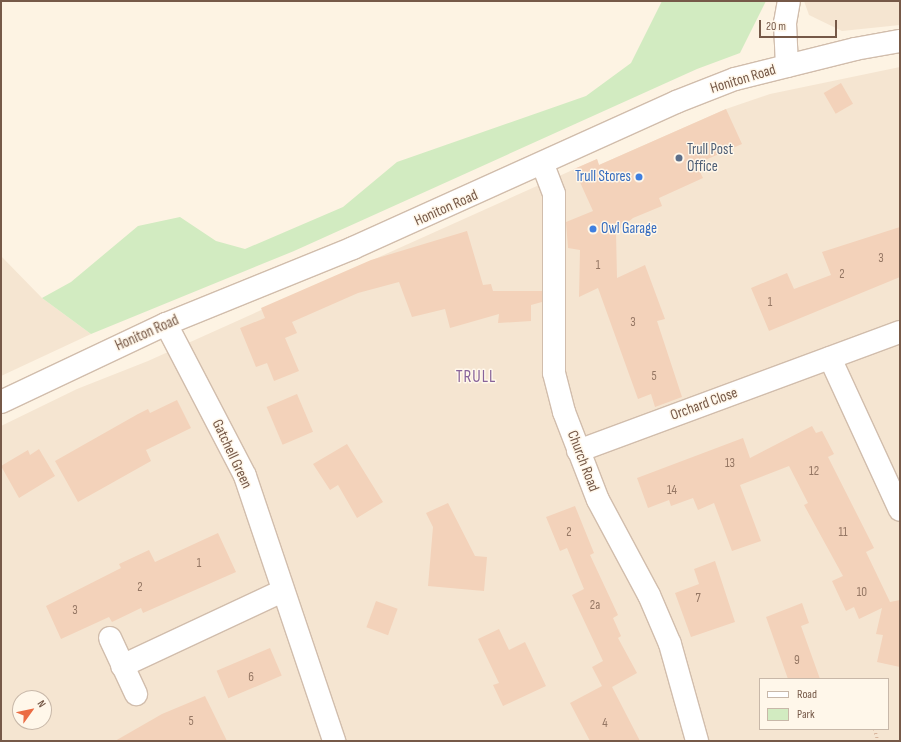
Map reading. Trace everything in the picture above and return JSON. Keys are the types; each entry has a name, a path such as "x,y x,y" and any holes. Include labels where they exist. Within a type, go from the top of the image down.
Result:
{"street":[{"path":"787,66 785,23 789,1"},
{"name":"Honiton Road","path":"1,402 166,324 353,248 543,165 676,102 735,79 900,41"},
{"name":"Church Road","path":"543,165 550,176 554,201 554,373 578,451 598,500 649,595 670,644 697,741"},
{"name":"Gatchell Green","path":"166,324 245,476 282,592 334,741"},
{"name":"Orchard Close","path":"578,451 900,332"},
{"path":"830,358 900,510"},
{"path":"122,666 282,592"},
{"path":"110,638 136,694"}],"path":[{"path":"875,730 878,741"}],"shaded area":[{"path":"804,1 900,1 900,25 842,31 809,15"},
{"path":"900,67 900,741 1,741 1,426 77,389 148,361 597,159 599,165 726,109 770,94"},
{"path":"1,256 42,298 91,334 1,376"}],"green space":[{"path":"662,1 766,1 740,53 697,69 294,251 91,334 42,298 71,282 138,226 180,217 216,241 245,249 343,207 397,162 586,96 631,63"}],"building":[{"path":"841,83 853,104 836,114 824,93"},
{"path":"726,109 742,144 696,164 703,178 659,198 662,206 633,218 616,232 617,278 645,265 665,319 657,321 682,397 655,407 651,394 638,399 598,288 579,297 580,250 568,248 566,222 593,211 574,169 597,159 599,165"},
{"path":"900,227 900,277 769,331 751,288 787,273 794,289 831,275 822,252"},
{"path":"467,231 483,285 491,284 493,291 542,291 542,302 531,305 531,321 498,323 499,314 450,328 445,309 412,317 399,282 358,293 292,322 297,333 285,338 299,371 274,381 267,363 256,367 240,328 265,318 261,308 371,260"},
{"path":"297,394 313,432 283,445 267,407"},
{"path":"177,400 191,428 146,450 151,461 78,502 55,461 148,409 150,413"},
{"path":"812,426 816,433 822,431 834,454 828,457 874,548 866,552 890,602 900,600 900,667 877,662 883,635 876,634 882,608 859,619 854,607 846,611 832,581 843,576 804,505 808,503 789,466 740,485 761,541 732,551 714,503 698,510 693,498 671,506 669,500 648,508 637,478 743,438 750,458"},
{"path":"347,444 383,502 357,518 338,485 330,490 313,464"},
{"path":"39,449 55,476 19,498 1,466 28,450 30,455"},
{"path":"448,503 475,556 487,557 484,591 428,586 433,527 426,513"},
{"path":"575,506 594,553 590,555 618,615 613,618 621,636 618,638 637,673 612,687 640,741 590,741 570,703 602,686 592,667 603,661 572,595 584,589 567,548 560,551 546,517"},
{"path":"218,533 236,572 143,613 141,608 112,622 109,617 61,639 46,606 121,568 119,564 149,550 155,562"},
{"path":"715,561 735,622 691,637 675,593 699,584 694,569"},
{"path":"376,601 398,609 388,635 366,627"},
{"path":"802,603 809,623 801,626 820,678 788,678 766,617"},
{"path":"499,629 509,650 525,642 546,686 503,706 493,685 499,683 478,639"},
{"path":"270,648 282,676 228,698 217,671"},
{"path":"205,696 227,741 115,741 162,714"}],"place":[{"name":"Trull Post Office","path":"679,158"},
{"name":"Trull Stores","path":"639,177"},
{"name":"Owl Garage","path":"593,229"}],"district":[{"name":"TRULL","path":"476,378"}]}
